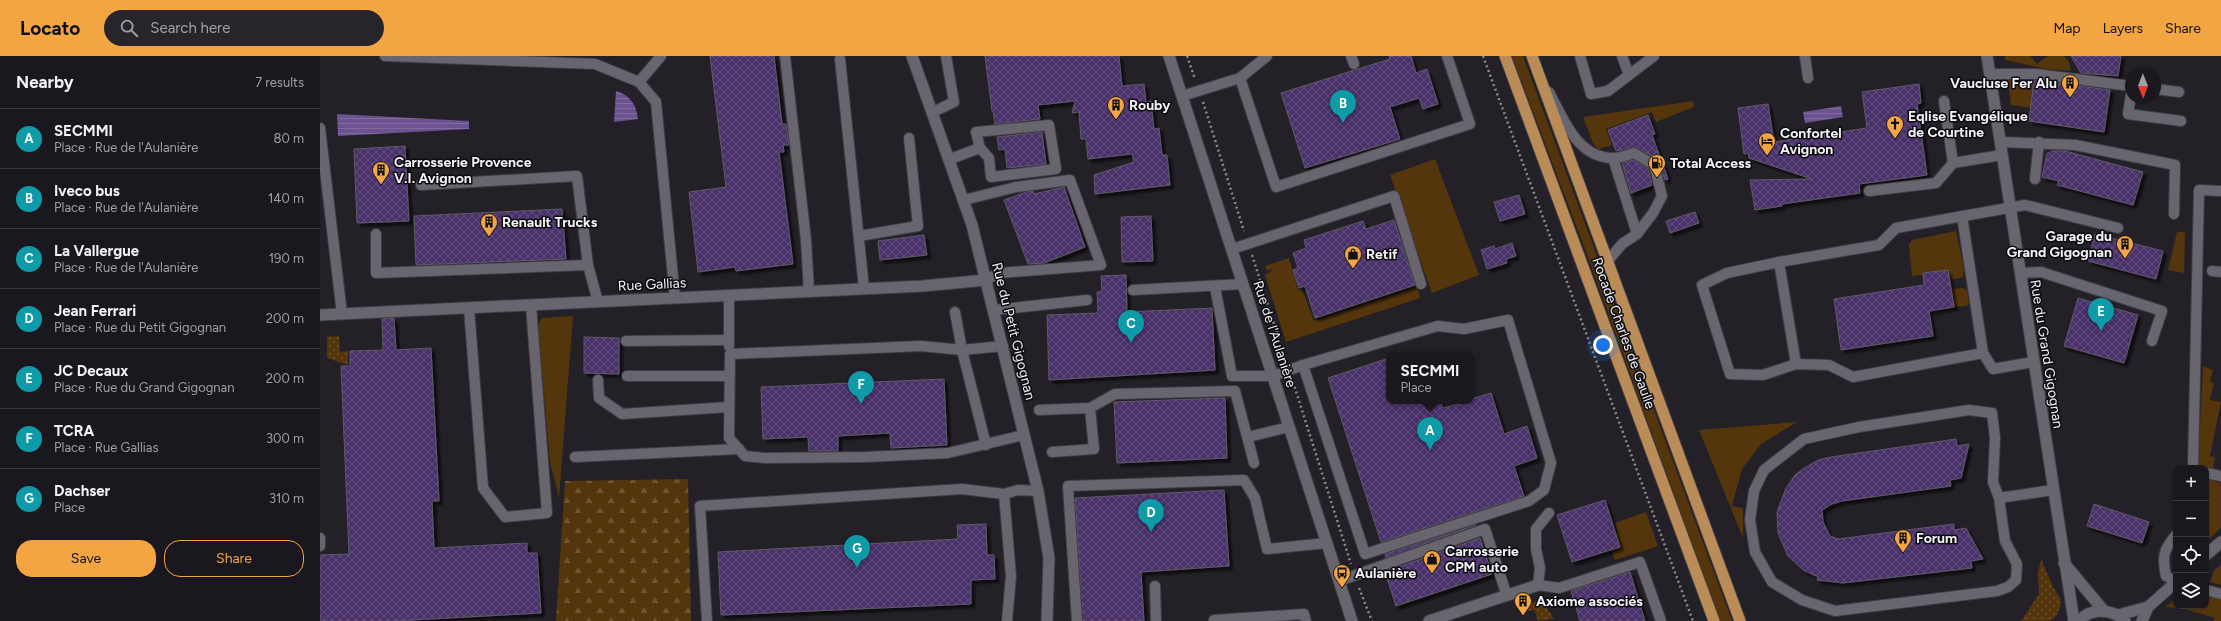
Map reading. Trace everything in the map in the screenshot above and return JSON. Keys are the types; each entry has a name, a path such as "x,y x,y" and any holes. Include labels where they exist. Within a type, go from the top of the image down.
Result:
{"main road":[{"name":"Rocade Charles de Gaulle","path":"1505,56 1714,621"},
{"name":"Rocade Charles de Gaulle","path":"1532,56 1740,621"}],"street":[{"name":"Rue du Petit Gigognan","path":"912,56 972,224 1038,491 1049,558 1047,621"},
{"name":"Rue de l'Aulanière","path":"1169,56 1352,621"},
{"name":"Rue du Grand Gigognan","path":"1987,56 2052,490 2074,621"},
{"name":"Rue Gallias","path":"320,315 531,306 986,280"},
{"path":"2209,552 2221,542"},
{"path":"2064,562 2104,611 2121,618 2148,607 2173,585"},
{"path":"1429,621 1455,618 1507,596 1538,585"},
{"path":"2142,621 2148,607"},
{"path":"2079,621 2088,614 2104,611"}],"lane":[{"path":"385,56 595,64 638,82 656,102 675,298"},
{"path":"638,82 661,56"},
{"path":"785,56 806,240 809,291"},
{"path":"933,112 954,102 946,56"},
{"path":"1182,96 1240,78 1267,56"},
{"path":"1240,78 1276,187 1470,124 1447,56"},
{"path":"1580,56 1591,94 1608,91 1654,56"},
{"path":"1622,56 1629,75"},
{"path":"1805,56 1808,78"},
{"path":"840,58 864,288"},
{"path":"1538,71 1574,139 1596,154 1613,158 1634,153 1654,165 1662,196 1653,213 1637,234 1622,244 1607,262"},
{"path":"1990,74 2036,74 2125,85"},
{"path":"2161,90 2179,92"},
{"path":"1944,101 1953,163"},
{"path":"2130,104 2128,114 2181,120"},
{"path":"1049,125 1056,169 991,177 989,158 980,148 976,132 1049,125"},
{"path":"320,128 342,314"},
{"path":"859,236 918,226 909,138"},
{"path":"2000,142 2039,142 2075,145 2175,165 2174,214"},
{"path":"2035,179 2039,142"},
{"path":"950,159 980,148"},
{"path":"1869,191 1936,183 1953,163 2002,155"},
{"path":"1613,158 1637,234"},
{"path":"422,185 577,176 588,265 598,302"},
{"path":"964,200 1016,187 1070,180 1101,265 999,273 986,280"},
{"path":"2193,465 2199,190 2221,191"},
{"path":"1232,249 1394,196 1421,284"},
{"path":"1984,353 1853,377 1829,365 1796,364 1763,375 1730,374 1702,285 1727,273 1779,262 1879,245 1896,228 2025,205 2118,228"},
{"path":"1962,216 1984,353 1993,370 2033,362"},
{"path":"376,234 376,273 588,265"},
{"path":"1779,262 1796,364"},
{"path":"2020,273 2041,272 2162,311 2152,341"},
{"path":"1133,290 1216,287 1243,284"},
{"path":"1216,287 1232,376 1273,376 1302,365 1438,326 1464,329 1508,320 1551,463 1544,490 1529,500 1365,554 1302,365"},
{"path":"729,295 729,438 745,456 765,458 850,457 948,453 1024,435"},
{"path":"994,310 1087,300"},
{"path":"469,308 483,488 505,517 547,513 531,306"},
{"path":"955,312 962,350 986,444"},
{"path":"626,341 729,340"},
{"path":"730,354 921,346 962,350 1003,346"},
{"path":"627,376 729,376"},
{"path":"598,380 599,398 622,414 730,407"},
{"path":"1039,410 1090,408 1115,394 1236,391 1254,463"},
{"path":"1052,452 1094,449 1090,408"},
{"path":"1970,410 1992,413 1994,438 1993,482 1999,498 2005,541 2017,564 2016,580 2008,587 1997,591 1835,611 1802,600 1772,582 1755,552 1750,520 1754,490 1764,470 1804,439 1859,427 1970,410"},
{"path":"1248,437 1289,426"},
{"path":"575,457 739,449"},
{"path":"2209,474 2221,476"},
{"path":"1077,621 1068,486 1244,480 1255,498 1267,549 1327,543"},
{"path":"707,621 700,506 962,489 1004,494 1018,490 1038,491"},
{"path":"1999,498 2052,490"},
{"path":"1004,494 1011,576 1007,621"},
{"path":"1549,513 1536,529 1536,549 1540,568 1538,585 1559,588 1640,562 1661,621"},
{"path":"1339,581 1485,529 1507,596"},
{"path":"2173,580 2166,576 2164,564 2165,547 2174,537"},
{"path":"320,538 320,546"},
{"path":"1155,586 1156,621"},
{"path":"2209,591 2221,594"},
{"path":"1214,620 1304,614 1306,621"}],"path":[{"path":"1187,56 1355,576 1372,621"},
{"path":"1483,56 1693,621"}],"green space":[{"path":"1512,56 1523,56 1732,621 1720,621 1588,257"},
{"path":"2005,56 2030,56 2037,64 2048,56 2064,56 2069,62 2071,71 2047,69 2005,60"},
{"path":"2008,80 2033,84 2031,108 2011,105"},
{"path":"1693,101 1694,107 1656,122 1652,112 1606,129 1612,145 1598,149 1593,143 1583,117"},
{"path":"1435,159 1479,275 1432,293 1390,175"},
{"path":"1956,231 1964,269 1963,277 1950,280 1948,271 1912,276 1909,245 1912,240"},
{"path":"2177,232 2185,232 2184,273 2168,270"},
{"path":"1289,258 1298,290 1302,289 1314,321 1417,287 1420,298 1286,342 1265,275 1273,270 1267,271 1265,266"},
{"path":"1962,288 1967,290 1969,304 1966,306 1954,307 1952,289"},
{"path":"573,316 559,498 550,462 538,326 542,318"},
{"path":"339,336 340,352 348,351 348,365 327,358 327,337"},
{"path":"2203,366 2213,370 2210,382 2214,383 2210,400 2221,402 2210,456 2215,457 2213,469 2209,468 2209,465 2198,465"},
{"path":"1797,422 1761,444 1742,469 1732,506 1743,508 1743,538 1699,430"},
{"path":"688,479 691,621 556,621 565,481"},
{"path":"2209,480 2221,483 2221,528 2209,539"},
{"path":"1646,512 1658,546 1615,560 1612,552 1621,548 1615,523"},
{"path":"2041,559 2053,587 2060,598 2061,604 2057,615 2050,621 2021,621 2039,594 2038,573"},
{"path":"2221,565 2221,585 2210,582 2214,571"},
{"path":"2209,596 2221,600 2221,621 2214,621 2215,618 2184,609 2209,609"},
{"path":"1537,601 1544,603 1554,619 1538,621 1534,610 1527,611 1524,605"},
{"path":"2173,601 2173,608 2165,607"}],"shaded area":[{"path":"616,91 625,95 632,101 636,109 638,119 614,122"},
{"path":"1841,106 1843,117 1805,123 1803,112"},
{"path":"337,114 469,121 469,129 338,136"}],"building":[{"path":"710,56 774,56 782,124 786,124 789,145 783,145 784,152 779,152 793,264 736,271 735,267 698,272 689,192 726,187"},
{"name":"Rouby","path":"985,56 1119,56 1122,86 1144,84 1146,102 1151,101 1154,129 1159,128 1162,155 1167,155 1170,185 1095,194 1094,175 1134,162 1132,154 1088,159 1086,139 1081,139 1079,112 1072,113 1075,101 1038,105 1040,119 995,124"},
{"path":"1389,56 1411,56 1416,73 1427,69 1438,104 1423,109 1419,98 1390,107 1400,139 1305,168 1281,93 1390,59"},
{"path":"2071,56 2121,56 2118,76 2081,73"},
{"name":"Vaucluse Fer Alu","path":"2034,80 2110,90 2104,132 2029,121"},
{"path":"1919,84 1921,103 1917,104 1927,175 1859,184 1860,193 1782,204 1782,206 1755,210 1750,180 1812,179 1749,158 1748,153 1744,154 1738,108 1768,104 1774,142 1867,128 1862,92"},
{"path":"1648,115 1655,134 1652,135 1668,179 1665,180 1658,160 1637,147 1616,151 1608,130"},
{"path":"1042,132 1046,164 1007,168 1005,149 999,150 997,137"},
{"name":"Carrosserie Provence V.I. Avignon","path":"405,146 409,221 357,223 354,149"},
{"path":"2051,151 2065,151 2143,172 2133,205 2057,185 2059,181 2042,177 2047,153 2050,153"},
{"path":"1633,160 1648,169 1652,185 1631,193 1622,163"},
{"path":"1064,187 1085,247 1044,263 1028,264 1004,200 1026,192 1033,191 1034,194"},
{"path":"1519,195 1525,214 1500,221 1494,202"},
{"name":"Renault Trucks","path":"562,209 566,259 416,265 414,216"},
{"path":"1695,212 1699,223 1670,233 1666,221"},
{"path":"1151,216 1153,261 1122,262 1121,217"},
{"name":"Retif","path":"1394,220 1415,285 1315,318 1305,286 1299,288 1293,270 1298,268 1293,253 1306,248 1304,240 1363,221 1366,229"},
{"name":"Garage du Grand Gigognan","path":"2095,234 2163,251 2156,279 2088,261"},
{"path":"924,235 927,255 880,260 878,241"},
{"path":"1512,243 1516,256 1506,259 1507,263 1487,269 1481,250 1494,246 1495,249"},
{"path":"1948,270 1954,307 1929,311 1933,336 1841,350 1834,299 1924,285 1923,273"},
{"path":"1126,275 1127,312 1212,308 1215,370 1049,380 1047,315 1098,313 1097,292 1102,291 1101,276"},
{"path":"2078,298 2138,315 2124,363 2064,346"},
{"path":"394,318 396,350 431,348 439,501 432,501 434,548 527,543 527,553 537,553 541,613 393,621 320,621 320,555 349,554 341,366 350,366 350,351 383,350 382,319"},
{"path":"584,337 619,338 619,374 584,373"},
{"path":"1386,359 1386,404 1441,404 1443,408 1459,404 1474,404 1474,398 1491,393 1504,434 1527,426 1537,458 1514,466 1524,496 1381,542 1328,378"},
{"path":"944,379 947,445 891,448 890,433 838,436 838,451 809,451 808,437 763,439 761,387"},
{"path":"1225,398 1227,458 1117,463 1114,402"},
{"path":"1956,439 1957,446 1969,444 1961,478 1950,480 1951,486 1842,501 1832,504 1822,510 1823,522 1830,536 1838,539 1954,524 1954,530 1966,528 1983,559 1971,561 1972,568 1843,583 1817,580 1818,577 1803,570 1788,556 1778,533 1777,512 1786,488 1795,475 1803,469 1818,460 1831,457"},
{"path":"1224,490 1229,566 1141,572 1144,621 1083,621 1075,498"},
{"path":"1605,500 1620,547 1572,562 1557,515"},
{"path":"2094,504 2149,522 2142,543 2087,526"},
{"path":"986,524 987,555 994,555 995,579 971,580 971,604 721,615 718,552 958,539 957,525"},
{"path":"1476,525 1386,558 1385,554"},
{"name":"Carrosserie CPM auto","path":"1480,538 1492,574 1396,606 1385,572"},
{"path":"1630,572 1645,621 1580,621 1571,591"}],"place":[{"name":"Vaucluse Fer Alu","path":"2070,98"},
{"name":"Rouby","path":"1116,120"},
{"name":"Iveco bus","path":"1343,123"},
{"name":"Eqlise Evangélique de Courtine","path":"1895,139"},
{"name":"Confortel Avignon","path":"1767,156"},
{"name":"Total Access","path":"1657,178"},
{"name":"Carrosserie Provence V.I. Avignon","path":"381,185"},
{"name":"Renault Trucks","path":"489,237"},
{"name":"Garage du Grand Gigognan","path":"2125,259"},
{"name":"Retif","path":"1353,269"},
{"name":"JC Decaux","path":"2101,331"},
{"name":"La Vallergue","path":"1131,343"},
{"name":"TCRA","path":"861,404"},
{"name":"SECMMI","path":"1430,450"},
{"name":"Jean Ferrari","path":"1151,532"},
{"name":"Forum","path":"1903,553"},
{"name":"Dachser","path":"857,568"},
{"name":"Carrosserie CPM auto","path":"1432,574"},
{"name":"Aulanière","path":"1342,588"},
{"name":"Axiome associés","path":"1523,616"}]}
